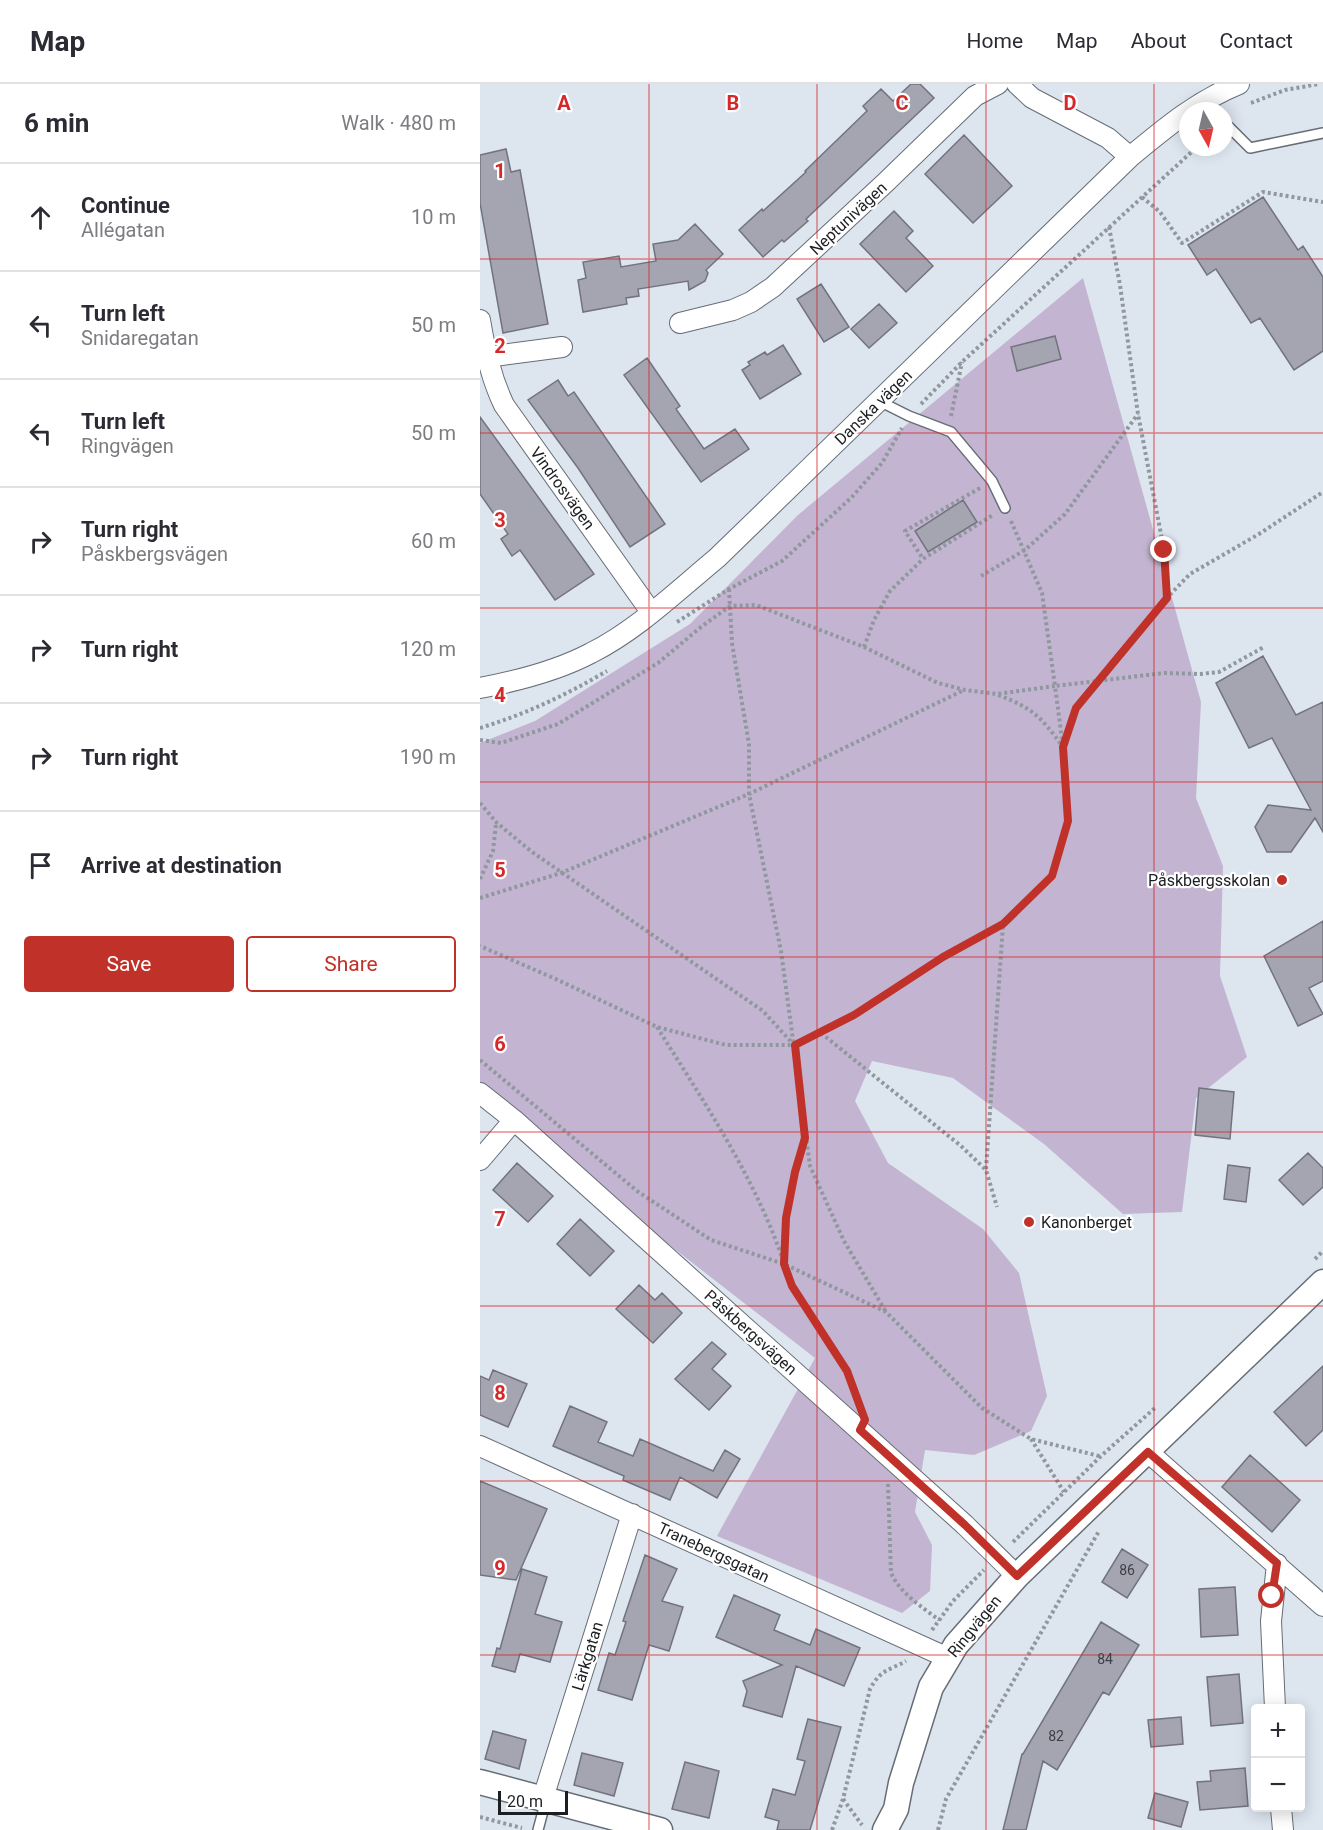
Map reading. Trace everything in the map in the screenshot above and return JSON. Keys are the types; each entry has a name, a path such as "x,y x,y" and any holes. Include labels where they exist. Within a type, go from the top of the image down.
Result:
{"street":[{"name":"Neptunivägen","path":"680,323 733,310 751,302 773,287 975,96 998,84"},
{"path":"1017,84 1032,98 1108,138 1130,157"},
{"name":"Danska vägen","path":"1214,102 1239,84"},
{"name":"Danska vägen","path":"480,688 533,675 591,653 651,612 717,558 1130,157 1179,117"},
{"name":"Vindrosvägen","path":"480,320 494,384 504,405 651,612"},
{"path":"487,357 562,347"},
{"name":"Påskbergsvägen","path":"480,1093 514,1120 860,1430 965,1525 1017,1576"},
{"path":"480,1160 514,1120"},
{"name":"Ringvägen","path":"894,1823 922,1712 931,1687 969,1629 1017,1576 1323,1282"},
{"name":"Tranebergsgatan","path":"480,1446 948,1658"},
{"path":"1148,1452 1277,1563 1323,1606"},
{"name":"Lärkgatan","path":"544,1798 632,1514"},
{"path":"1275,1704 1271,1621 1277,1563"},
{"path":"480,1782 660,1830"},
{"path":"1281,1812 1282,1830"}],"lane":[{"path":"1233,131 1250,148 1323,133"},
{"path":"879,401 909,416 951,432 992,481 1005,508"},
{"path":"538,1830 544,1798"}],"path":[{"path":"1233,115 1247,104 1285,90 1319,84"},
{"path":"670,626 729,589 782,561 851,498 882,463 909,416 962,362 1187,156"},
{"path":"1142,197 1160,212 1182,243 1263,192 1323,202"},
{"path":"1109,227 1120,285 1138,414 1164,550 1167,598"},
{"path":"951,432 951,415 962,362"},
{"path":"981,576 1025,550 1065,514 1138,414"},
{"path":"923,559 905,531 992,481"},
{"path":"1063,747 1076,708 1167,598 1190,574 1323,492"},
{"path":"480,946 657,1027 726,1046 795,1045 854,1015 943,957 1003,924 1052,876 1068,821 1063,747 1042,593 1005,508 923,559 890,591 874,620 864,647"},
{"path":"729,589 732,643 749,744 749,794 781,951 810,1166 844,1241 886,1312 982,1408 1031,1439 1100,1456"},
{"path":"480,740 501,743 558,724 658,663 730,606 756,605 864,647 938,683 965,690 997,694 1022,704 1044,721 1063,747"},
{"path":"997,694 1164,674 1219,672 1264,647"},
{"path":"480,728 518,717 560,698 610,669"},
{"path":"480,898 561,873 749,794 965,690"},
{"path":"480,803 496,823 561,873 763,1011 795,1045"},
{"path":"480,879 493,851 496,823"},
{"path":"997,1207 986,1170 1003,924"},
{"path":"657,1027 734,1151 771,1226 792,1286 847,1371 865,1420 860,1430"},
{"path":"820,1033 961,1146 986,1170"},
{"path":"480,1060 637,1191 711,1240 784,1264 886,1312"},
{"path":"784,1264 786,1218 795,1172 805,1138"},
{"path":"1150,1412 1169,1432"},
{"path":"1031,1439 1064,1492"},
{"path":"885,1453 890,1504 891,1573 895,1583 903,1591 939,1620"},
{"path":"938,1830 945,1798 1103,1524"},
{"path":"843,1799 866,1829"},
{"path":"480,1817 529,1830"}],"shaded area":[{"path":"1083,278 1201,702 1196,798 1223,866 1220,976 1247,1057 1196,1098 1182,1212 1123,1214 1044,1144 953,1078 872,1061 855,1101 888,1163 983,1229 1019,1273 1047,1396 1031,1431 974,1455 925,1450 915,1512 932,1545 930,1591 902,1613 717,1536 815,1358 480,1098 480,743 535,721 690,624 798,515"}],"building":[{"path":"911,84 920,84 934,98 806,219 808,221 763,257 739,230 806,172 867,111 863,106 881,89 893,101"},
{"path":"964,135 1012,186 973,223 925,174"},
{"path":"506,149 511,172 520,170 548,324 503,333 480,203 480,155"},
{"path":"1263,197 1298,250 1303,246 1323,277 1323,351 1294,370 1260,318 1251,323 1216,269 1207,275 1188,245"},
{"path":"894,211 913,231 906,238 933,266 906,292 860,244"},
{"path":"695,224 723,254 706,270 708,273 705,281 689,290 688,281 638,289 639,296 626,298 627,304 583,312 578,280 586,278 583,262 619,256 621,267 656,261 653,244 678,240"},
{"path":"821,284 849,327 824,342 797,299"},
{"path":"879,304 897,323 869,348 851,329"},
{"path":"1055,336 1061,359 1017,371 1011,347"},
{"path":"783,345 801,374 760,399 742,370 750,365 748,362 765,352 767,355"},
{"path":"647,358 680,406 676,409 704,449 735,429 749,449 701,482 624,375"},
{"path":"558,380 568,396 574,392 665,524 630,547 578,468 528,400"},
{"path":"480,417 594,574 555,600 520,550 512,556 501,539 508,534 480,494"},
{"path":"963,500 977,522 928,552 915,531"},
{"path":"1263,656 1296,715 1323,702 1323,832 1315,818 1291,852 1267,852 1255,827 1268,805 1311,810 1272,738 1249,748 1216,683"},
{"path":"1323,921 1323,981 1309,988 1323,1014 1298,1026 1264,956"},
{"path":"1199,1088 1234,1092 1230,1139 1195,1135"},
{"path":"1308,1153 1323,1168 1323,1187 1303,1205 1279,1180"},
{"path":"517,1163 553,1196 528,1222 493,1190"},
{"path":"1228,1165 1250,1168 1246,1202 1224,1199"},
{"path":"580,1219 614,1251 590,1276 557,1244"},
{"path":"639,1285 655,1300 662,1293 682,1313 653,1343 616,1309"},
{"path":"712,1342 726,1354 712,1369 731,1386 709,1410 675,1379"},
{"path":"1323,1366 1323,1430 1306,1446 1274,1412"},
{"path":"493,1370 527,1384 508,1427 480,1415 480,1376 489,1380"},
{"path":"570,1406 607,1422 598,1442 633,1456 640,1439 713,1471 725,1450 740,1459 717,1498 680,1477 670,1500 623,1480 624,1476 553,1446"},
{"path":"1250,1455 1300,1500 1272,1532 1222,1487"},
{"path":"480,1481 547,1509 516,1580 480,1575"},
{"path":"1122,1549 1148,1565 1127,1598 1102,1582"},
{"path":"645,1555 677,1569 662,1601 683,1607 669,1651 649,1645 632,1700 598,1690 609,1653 615,1655 626,1622 623,1621"},
{"path":"522,1569 547,1577 535,1614 562,1622 550,1662 520,1654 515,1672 492,1666 497,1648 500,1649"},
{"path":"1235,1587 1238,1635 1201,1637 1199,1589"},
{"path":"734,1595 780,1615 774,1630 810,1645 816,1629 860,1648 844,1686 796,1666 782,1717 743,1706 747,1691 743,1681 782,1665 716,1637"},
{"path":"1101,1622 1139,1645 1109,1695 1103,1692 1057,1770 1043,1761 1026,1830 1003,1830 1022,1754"},
{"path":"1239,1674 1243,1723 1211,1726 1207,1677"},
{"path":"1181,1717 1183,1744 1151,1747 1148,1720"},
{"path":"808,1719 841,1727 810,1830 777,1830 779,1821 765,1817 773,1789 795,1795 805,1761 797,1759"},
{"path":"493,1731 526,1740 519,1769 485,1759"},
{"path":"582,1753 623,1763 614,1796 574,1785"},
{"path":"685,1762 719,1771 709,1818 672,1809"},
{"path":"1245,1768 1248,1806 1200,1810 1197,1782 1211,1781 1210,1771"},
{"path":"1155,1793 1188,1802 1181,1827 1148,1818"}],"place":[{"name":"Påskbergsskolan","path":"1282,880"},
{"name":"Kanonberget","path":"1029,1222"}],"route":[{"path":"1164,550 1167,598 1076,708 1063,747 1068,821 1052,876 1003,924 943,957 854,1015 795,1045 805,1138 795,1172 786,1218 784,1264 792,1286 847,1371 865,1420 860,1430 965,1525 1017,1576 1148,1452 1277,1563 1272,1596"}]}
